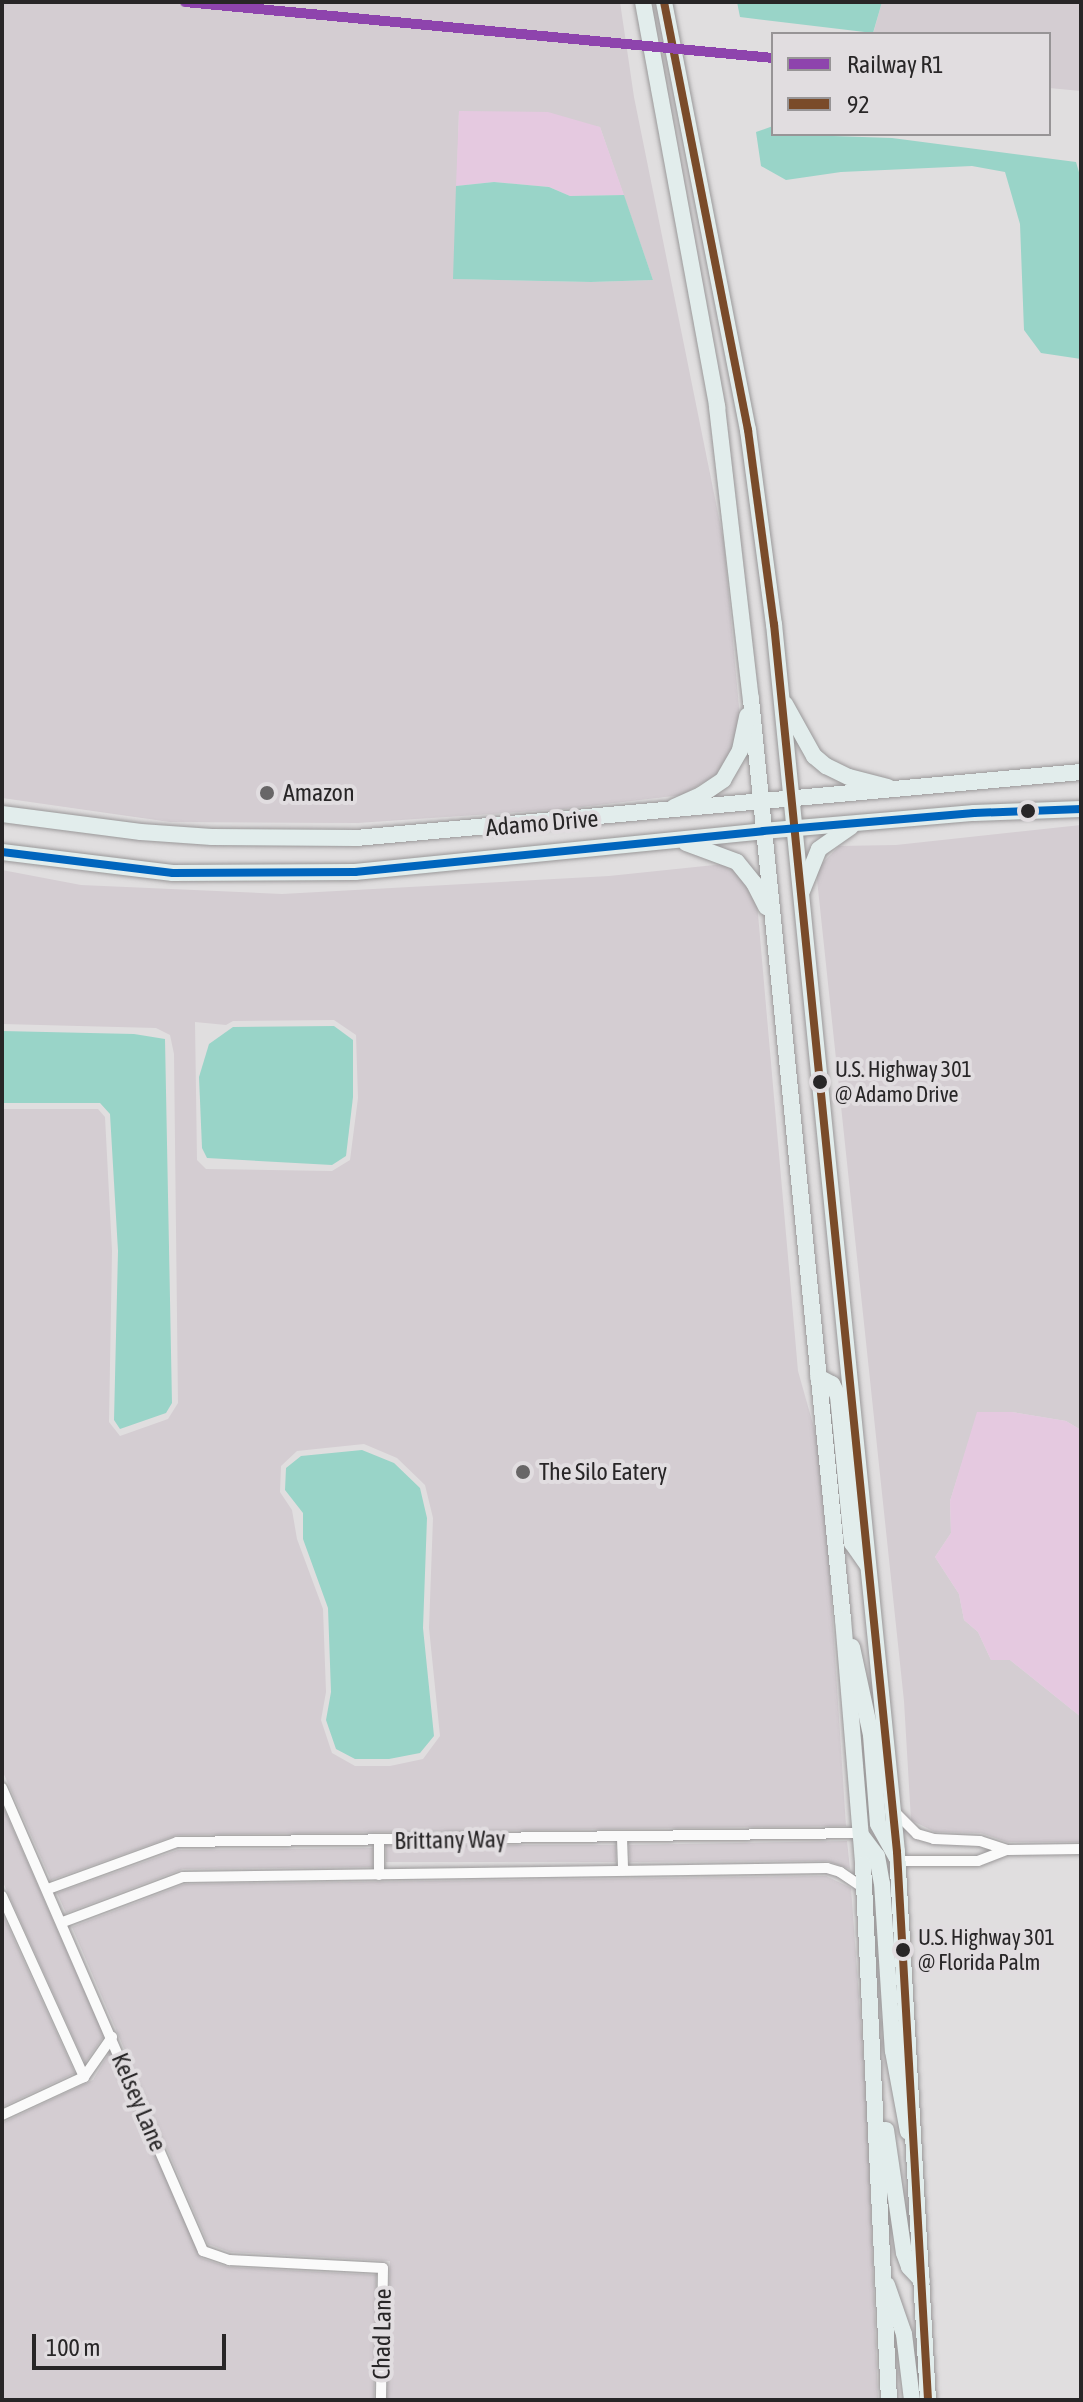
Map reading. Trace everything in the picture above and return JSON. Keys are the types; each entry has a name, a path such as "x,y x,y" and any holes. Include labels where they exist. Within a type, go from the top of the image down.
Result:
{"main road":[{"path":"643,2 717,407 751,699 843,1619 861,1833 889,2400"},
{"path":"664,2 748,430 761,517 898,1861 928,2400"},
{"path":"780,694 806,743 826,766 849,777 901,790"},
{"path":"661,812 701,795 723,780 740,750 751,699"},
{"name":"Adamo Drive","path":"2,814 141,832 307,839 417,834 1081,772"},
{"name":"Adamo Drive","path":"2,852 131,870 263,875 427,867 793,828 974,813 1081,809"},
{"path":"800,901 806,877 819,849 858,824"},
{"path":"680,841 726,857 743,867 772,922"},
{"path":"818,1377 832,1384 838,1396 852,1543 869,1567"},
{"path":"843,1619 856,1658 871,1735 878,1824 898,1861"},
{"path":"861,1833 877,1856 882,1883 893,2051 903,2117 916,2153"},
{"path":"873,2045 904,2253 909,2267 922,2281"},
{"path":"884,2280 897,2306 904,2334 912,2400"}],"street":[{"name":"Kelsey Lane","path":"2,1788 63,1922 203,2251 229,2260 383,2268"},
{"path":"893,1808 903,1823 917,1834 934,1839 980,1841 1007,1850 1081,1849"},
{"name":"Brittany Way","path":"48,1889 177,1842 861,1833"},
{"path":"622,1838 623,1869"},
{"path":"379,1841 379,1875"},
{"path":"898,1861 978,1861 1007,1850"},
{"name":"Brittany Way","path":"63,1922 183,1877 827,1868 840,1872 865,1889"},
{"path":"2,1896 84,2077"},
{"path":"2,2115 84,2077 112,2037"},
{"name":"Chad Lane","path":"381,2400 383,2268"}],"shaded area":[{"path":"2,2 620,2 634,97 724,543 740,718 734,747 718,774 682,795 564,809 357,823 170,822 2,798","holes":["459,111 600,127 653,280 454,279"]},
{"path":"737,2 882,2 873,32 740,17"},
{"path":"882,2 1081,2 1081,91 1051,88 1051,32 874,32"},
{"path":"459,111 548,112 600,127 624,195 570,196 549,187 494,182 456,186"},
{"path":"771,127 771,136 892,138 1076,162 1081,179 1081,359 1041,353 1024,330 1020,224 1005,172 972,166 841,172 786,180 761,166 756,132"},
{"path":"494,182 549,187 570,196 624,195 653,280 453,279 456,186"},
{"path":"1081,825 1081,1430 1066,1421 1012,1412 978,1412 950,1501 951,1533 935,1557 959,1594 964,1620 978,1632 991,1660 1010,1660 1081,1717 1081,1842 1007,1842 981,1833 935,1832 911,1820 904,1701 816,870 839,846 896,845"},
{"path":"724,864 739,873 757,903 798,1371 818,1442 826,1517 846,1826 177,1835 51,1880 2,1770 2,1109 98,1109 105,1117 112,1251 109,1422 120,1436 168,1419 178,1403 174,1054 170,1035 156,1028 2,1024 2,870 81,885 282,894 609,876","holes":["334,1020 356,1035 358,1098 350,1160 332,1171 206,1169 197,1160 195,1022 226,1025 233,1021","364,1444 397,1458 425,1485 433,1518 429,1628 440,1736 423,1759 390,1766 355,1766 332,1753 321,1720 326,1692 323,1609 297,1539 292,1510 280,1492 281,1466 297,1451"]},
{"path":"334,1026 353,1040 353,1097 346,1156 332,1165 207,1158 202,1148 199,1077 209,1044 233,1027"},
{"path":"2,1031 134,1034 165,1039 172,1403 166,1413 120,1429 114,1420 118,1251 110,1114 100,1103 2,1103"},
{"path":"977,1412 1012,1412 1066,1421 1081,1430 1081,1717 1010,1660 991,1660 978,1632 964,1620 959,1594 935,1557 951,1533 950,1501"},
{"path":"362,1450 394,1463 420,1488 427,1518 423,1628 434,1736 420,1753 389,1759 355,1759 336,1749 326,1720 331,1692 328,1608 303,1539 303,1513 285,1490 286,1468 301,1456"},
{"path":"2,1804 104,2036 85,2063 2,1880"},
{"path":"847,1841 850,1869 827,1861 630,1862 629,1845"},
{"path":"386,1845 616,1845 616,1862 386,1862"},
{"path":"373,1848 373,1867 183,1869 66,1913 57,1893 178,1850"},
{"path":"826,1876 851,1888 867,2107 878,2400 387,2400 390,2261 230,2252 208,2244 72,1927 185,1884"},
{"path":"2,1913 75,2073 2,2107"},
{"path":"110,2051 201,2258 228,2267 376,2275 374,2400 2,2400 2,2123 93,2080"}],"rail line":[{"name":"R1","path":"185,2 771,58"}],"transit line":[{"name":"92","path":"664,2 748,430 774,624 897,1852 928,2400"},
{"path":"2,852 173,873 355,872 763,831 974,813 1081,809"}],"place":[{"name":"Amazon","path":"267,793"},
{"name":"U.S. Highway 301 @ Adamo Drive","path":"820,1082"},
{"name":"The Silo Eatery","path":"523,1472"},
{"name":"U.S. Highway 301 @ Florida Palm","path":"903,1950"}]}
